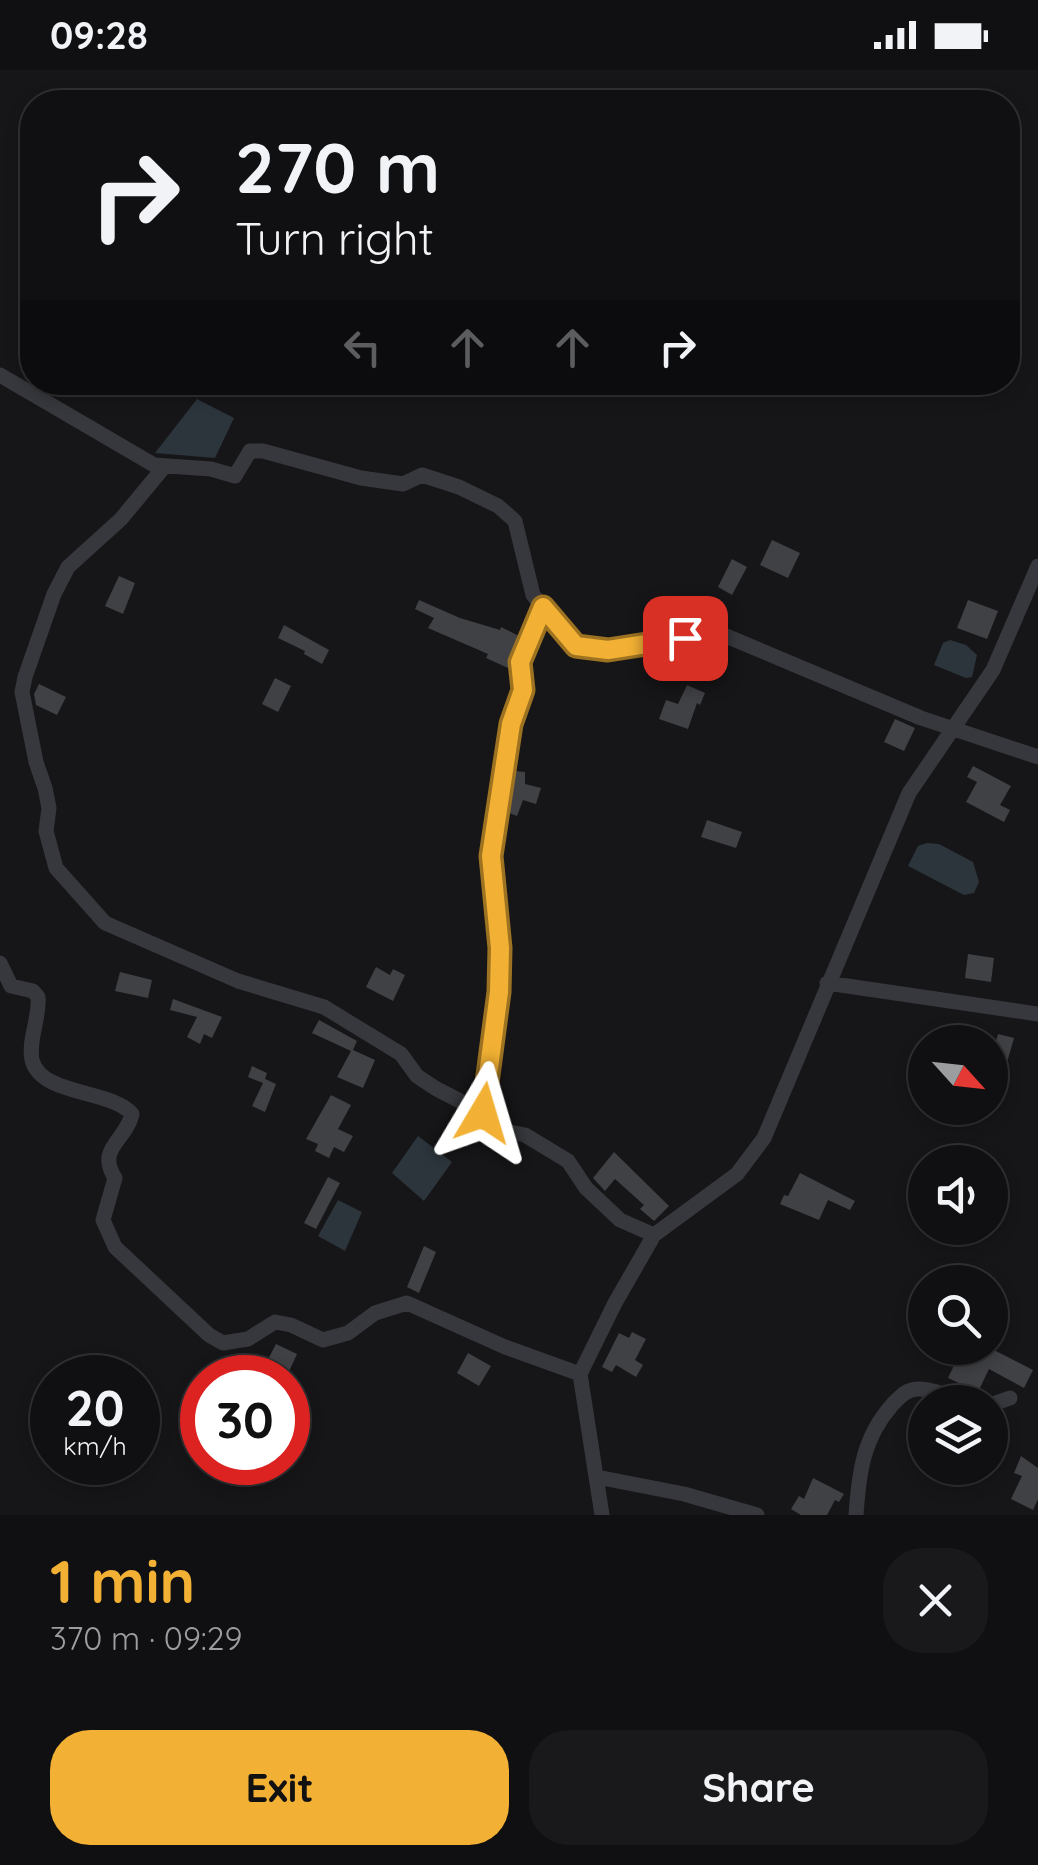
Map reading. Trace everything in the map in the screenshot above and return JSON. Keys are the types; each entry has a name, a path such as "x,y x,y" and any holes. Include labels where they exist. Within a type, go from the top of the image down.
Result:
{"street":[{"path":"34,395 154,465 211,469 235,476 250,451 264,450 361,478 403,484 422,475 459,487 498,506 514,521 533,594 576,646 608,650 719,633 920,718 1038,758"},
{"path":"164,467 121,519 68,567 54,594 25,677 22,692 45,788 46,831 56,868 104,923 238,981 324,1007 401,1054 418,1076 436,1088 568,1161 586,1188 620,1220 654,1235"},
{"path":"602,1515 580,1374 654,1235 737,1174 764,1138 909,793 993,670 1034,588 1038,566"},
{"path":"483,1113 499,992 500,948 491,856 511,724 523,690 520,662 543,607"},
{"path":"0,963 11,986 33,991 38,997 32,1061 39,1070 67,1088 116,1101 132,1114 131,1122 107,1158 115,1178 103,1220 115,1248 209,1335 223,1343 248,1338 275,1322 323,1340 348,1333 375,1313 407,1303 505,1348 580,1374"},
{"path":"828,983 1038,1014"},
{"path":"856,1515 867,1441 880,1419 908,1392"},
{"path":"598,1477 684,1494 757,1515"}],"shaded area":[{"path":"197,399 234,418 215,458 155,453"},
{"path":"950,640 966,645 977,655 972,677 934,665 943,643"},
{"path":"939,844 973,862 979,882 974,893 964,895 908,866 918,846"},
{"path":"418,1136 452,1162 424,1201 392,1173"},
{"path":"338,1200 362,1212 345,1251 318,1236"}],"building":[{"path":"772,540 800,553 788,578 760,565"},
{"path":"732,559 747,567 732,595 718,587"},
{"path":"119,576 135,583 123,614 105,606"},
{"path":"419,600 460,618 500,630 501,627 519,636 508,668 486,658 488,654 428,628 434,618 415,609"},
{"path":"968,600 998,611 987,639 957,628"},
{"path":"284,625 329,650 322,664 278,638"},
{"path":"275,678 291,686 278,712 262,704"},
{"path":"39,684 66,697 57,715 36,705 34,694"},
{"path":"687,685 705,693 688,729 659,719 666,700 678,704"},
{"path":"895,719 915,728 904,751 884,742"},
{"path":"973,766 1011,786 1000,805 1010,810 1004,822 966,802 977,782 967,777"},
{"path":"515,771 525,772 525,784 541,788 536,804 523,800 517,816 509,813"},
{"path":"707,820 742,832 736,848 701,837"},
{"path":"968,954 994,958 991,982 965,978"},
{"path":"376,967 390,975 393,969 405,975 393,1001 366,987"},
{"path":"120,972 152,980 148,998 115,991"},
{"path":"173,999 222,1017 212,1038 204,1034 200,1044 187,1037 197,1017 170,1010"},
{"path":"319,1020 357,1041 353,1050 375,1060 363,1088 337,1077 351,1051 312,1033"},
{"path":"1008,1036 1014,1038 1008,1059"},
{"path":"252,1066 267,1073 265,1079 276,1084 265,1112 252,1106 263,1083 248,1077"},
{"path":"331,1095 351,1105 338,1129 353,1136 344,1152 334,1147 329,1158 315,1151 318,1144 306,1139"},
{"path":"457,1115 478,1125 467,1147 446,1136"},
{"path":"614,1152 669,1206 654,1221 640,1209 644,1205 615,1179 605,1191 593,1178"},
{"path":"800,1173 855,1201 850,1210 828,1200 819,1220 780,1204"},
{"path":"328,1177 340,1183 316,1229 304,1223"},
{"path":"424,1246 436,1252 419,1293 407,1287"},
{"path":"632,1332 646,1339 635,1360 643,1365 636,1377 616,1365 612,1372 602,1367 619,1333 629,1338"},
{"path":"276,1344 297,1354 297,1355 270,1355"},
{"path":"468,1353 491,1366 479,1386 457,1373"},
{"path":"1008,1357 1033,1370 1024,1388 989,1369 981,1385 963,1385 948,1378 954,1365 1008,1365"},
{"path":"1021,1456 1038,1468 1038,1499 1033,1510 1011,1499 1022,1476 1014,1473"},
{"path":"813,1478 844,1494 839,1502 835,1500 827,1515 801,1515 791,1509 799,1496 804,1499"}],"route":[{"path":"483,1113 499,992 500,948 491,856 511,724 523,690 520,662 534,624 543,607 576,646 608,650 685,638"}]}
